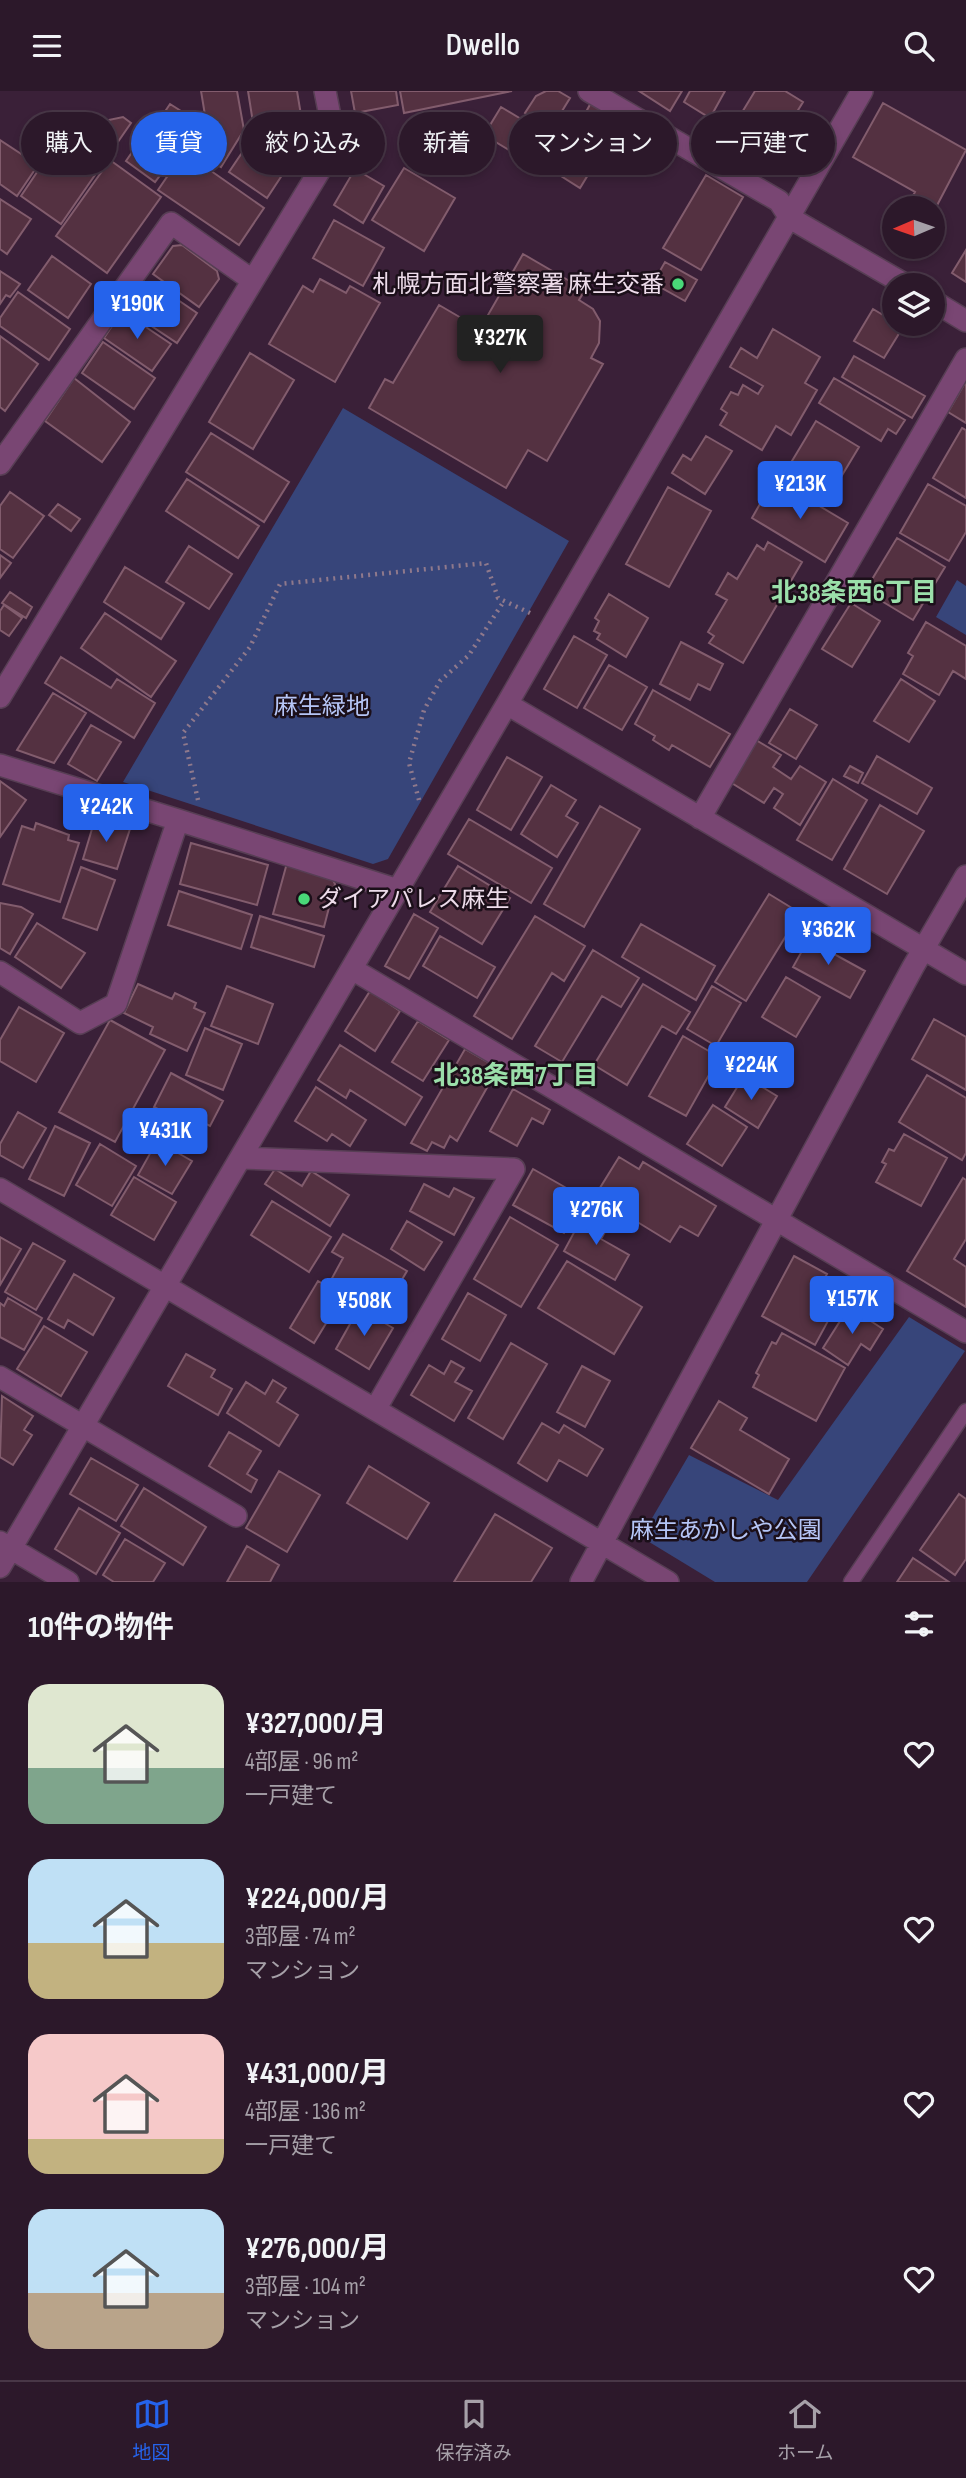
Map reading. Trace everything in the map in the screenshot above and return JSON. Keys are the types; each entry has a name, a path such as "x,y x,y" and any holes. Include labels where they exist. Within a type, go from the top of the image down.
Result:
{"street":[{"path":"0,697 326,160 331,126 325,91"},
{"path":"589,91 779,201 790,218 884,273"},
{"path":"68,1582 4,1553 83,1426 508,704 862,91"},
{"path":"0,464 171,223 252,280"},
{"path":"945,308 966,321"},
{"path":"699,817 966,359"},
{"path":"508,704 966,974"},
{"path":"0,765 398,890"},
{"path":"0,972 80,1023 116,1004 178,820"},
{"path":"581,1582 923,949 966,876"},
{"path":"352,969 966,1332"},
{"path":"241,1158 514,1169 376,1408"},
{"path":"0,1189 668,1582"},
{"path":"0,1377 236,1516"}],"lane":[{"path":"851,1582 966,1411"}],"path":[{"path":"198,801 183,733 250,647 280,584 486,563 498,598 536,617"},
{"path":"422,810 409,762 424,710 440,681 469,655 504,601"}],"green space":[{"name":"麻生緑地","path":"343,408 569,541 388,859 373,864 123,782"},
{"path":"957,580 966,586 966,635 936,617"},
{"name":"麻生あかしや公園","path":"909,1317 965,1351 807,1582 715,1582 641,1537 689,1455 778,1500"}],"building":[{"path":"201,91 237,91 241,135 227,157 227,112 204,112"},
{"path":"248,91 297,91 300,112 251,112"},
{"path":"351,91 396,91 398,105 355,112"},
{"path":"400,91 512,91 409,112 404,112"},
{"path":"546,91 558,91 570,98 561,112 526,112 536,96"},
{"path":"639,91 682,91 670,111"},
{"path":"690,91 725,91 713,112 700,112 684,102"},
{"path":"755,91 785,91 803,102 797,112 742,112"},
{"path":"593,99 614,112 586,112"},
{"path":"883,103 966,150 942,196 913,196 915,192 853,157"},
{"path":"170,104 183,112 165,112"},
{"path":"501,107 509,112 509,150 495,142 495,117"},
{"path":"123,117 131,123 117,143 117,118"},
{"path":"0,140 21,154 21,175 31,175 17,196 0,184"},
{"path":"241,154 241,175 282,175 267,198 229,172"},
{"path":"117,165 161,197 107,273 56,236 99,175 117,175"},
{"path":"35,175 95,175 61,224 21,196"},
{"path":"145,175 160,175 155,182"},
{"path":"168,175 217,175 264,208 239,245 158,190"},
{"path":"352,175 365,175 384,186 363,223 334,205"},
{"path":"400,175 416,175 455,198 424,251 372,220"},
{"path":"559,175 588,175 580,188"},
{"path":"706,175 743,197 701,270 663,248"},
{"path":"0,199 31,219 7,254 0,249"},
{"path":"334,220 384,248 363,286 313,258"},
{"path":"182,245 217,271 219,279 199,307 153,274 173,246"},
{"path":"966,250 966,282 952,273"},
{"path":"523,254 585,290 579,300 593,309 600,321 599,343 591,358 603,364 547,461 528,450 506,488 369,408 385,379 393,383 439,305 480,329"},
{"path":"52,256 91,284 68,318 28,290"},
{"path":"665,262 697,280 685,301 653,283"},
{"path":"0,271 20,284 10,297 6,295 0,304"},
{"path":"320,279 346,293 350,286 380,303 335,382 269,344 303,286 313,292"},
{"path":"156,285 197,313 177,343 135,315"},
{"path":"18,292 70,329 49,360 0,326 0,318"},
{"path":"873,309 882,314 882,336 897,336 884,358 854,341"},
{"path":"122,311 171,344 152,371 104,338"},
{"path":"773,329 820,357 805,383 817,390 791,435 776,426 762,450 720,425 727,413 721,409 731,392 738,395 743,385 758,394 763,386 730,367 741,348 757,358"},
{"path":"0,336 38,364 5,411 0,407"},
{"path":"103,342 155,378 134,409 82,373"},
{"path":"250,353 294,380 253,449 209,422"},
{"path":"854,356 925,396 912,418 842,377"},
{"path":"74,378 130,422 102,462 45,421"},
{"path":"834,378 905,420 896,434 888,429 881,441 819,403"},
{"path":"966,381 966,423 948,412"},
{"path":"816,421 859,447 829,497 786,471"},
{"path":"962,428 966,430 966,498 933,478"},
{"path":"211,433 289,482 264,522 186,472"},
{"path":"706,436 732,451 705,494 672,473 683,455 691,460"},
{"path":"187,479 259,526 238,558 166,511"},
{"path":"774,479 848,523 825,562 752,518"},
{"path":"928,484 966,506 966,532 949,561 900,533"},
{"path":"668,487 711,511 669,587 626,564"},
{"path":"10,492 44,516 13,558 0,549 0,506"},
{"path":"58,504 80,519 71,531 49,515"},
{"path":"897,538 945,567 913,620 865,591"},
{"path":"768,542 802,562 743,663 709,643 714,636 708,632 727,600 716,594 728,573 737,579 757,545 764,550"},
{"path":"189,546 232,574 209,609 166,582"},
{"path":"0,555 11,563 0,578"},
{"path":"125,567 184,603 161,639 104,602"},
{"path":"10,592 32,607 26,618 2,603"},
{"path":"609,594 648,618 626,657 597,639 600,634 594,631 599,621 595,618"},
{"path":"851,603 880,621 852,667 822,649"},
{"path":"4,605 22,618 9,636 0,630 0,611"},
{"path":"105,613 176,661 151,697 81,648"},
{"path":"926,622 966,646 966,679 953,671 939,695 903,674 913,656 908,653"},
{"path":"574,636 607,655 577,708 544,689"},
{"path":"681,642 723,664 710,690 698,684 690,700 660,684"},
{"path":"61,657 111,688 117,679 155,703 134,738 45,683"},
{"path":"609,665 647,687 622,730 584,708"},
{"path":"901,679 935,701 909,742 874,721"},
{"path":"653,690 730,734 710,767 672,745 669,750 653,740 655,736 635,724"},
{"path":"53,693 86,713 54,763 17,750"},
{"path":"790,709 817,725 796,759 769,743"},
{"path":"91,725 121,742 97,781 68,764"},
{"path":"756,740 781,755 773,767 791,779 800,766 826,782 800,825 774,808 783,794 774,788 764,803 730,782"},
{"path":"877,756 932,788 917,814 862,783"},
{"path":"507,757 542,777 511,830 477,810"},
{"path":"850,766 863,773 858,783 844,776"},
{"path":"833,779 867,800 832,860 797,840"},
{"path":"0,781 26,800 0,837"},
{"path":"551,785 576,800 566,816 578,823 557,857 521,834"},
{"path":"880,805 924,831 887,894 844,869"},
{"path":"600,806 640,829 584,927 544,904"},
{"path":"95,819 130,829 117,869 83,859"},
{"path":"469,819 552,868 531,903 448,854"},
{"path":"36,823 69,835 68,840 79,843 60,902 3,884 22,826 34,830"},
{"path":"191,843 268,865 257,905 180,884"},
{"name":"ダイアパレス麻生","path":"287,863 330,874 335,884 324,927 273,914"},
{"path":"458,866 510,898 482,944 430,912"},
{"path":"81,867 115,880 97,930 63,918"},
{"path":"179,891 252,915 241,949 168,925"},
{"path":"769,894 800,913 746,1001 715,982"},
{"path":"0,903 21,907 33,914 10,954 0,948"},
{"path":"414,914 438,928 409,979 385,966"},
{"path":"260,916 324,936 314,967 251,947"},
{"path":"535,916 585,946 564,981 552,973 512,1039 474,1016"},
{"path":"37,923 85,953 61,988 15,957"},
{"path":"641,924 715,966 696,1000 622,957"},
{"path":"812,933 826,941 823,948 865,971 850,998 793,967"},
{"path":"440,936 495,967 477,998 423,966"},
{"path":"593,950 639,978 621,1007 602,996 562,1062 535,1046"},
{"path":"786,977 820,997 796,1037 762,1017"},
{"path":"138,984 172,999 175,993 196,1003 194,1008 205,1013 187,1051 150,1034 153,1027 124,1013"},
{"path":"643,984 690,1012 676,1034 662,1026 627,1085 594,1065"},
{"path":"227,986 273,1004 258,1044 211,1026"},
{"path":"712,986 741,1003 716,1046 687,1029"},
{"path":"370,991 400,1011 375,1051 345,1031"},
{"path":"19,1007 64,1033 36,1082 0,1061 0,1040"},
{"path":"934,1019 966,1037 966,1090 912,1059"},
{"path":"110,1020 165,1050 115,1142 59,1112"},
{"path":"418,1021 449,1040 423,1081 392,1062"},
{"path":"205,1028 242,1044 223,1090 186,1075"},
{"path":"683,1036 719,1057 686,1116 649,1096"},
{"path":"340,1045 422,1097 405,1125 350,1090 346,1098 318,1080"},
{"path":"465,1049 498,1068 457,1141 450,1136 444,1148 432,1142 427,1151 411,1143"},
{"path":"171,1073 223,1101 210,1126 194,1118 190,1126 154,1107"},
{"path":"927,1075 966,1098 966,1153 962,1160 899,1122"},
{"path":"744,1076 777,1096 758,1128 725,1107"},
{"path":"316,1087 366,1120 350,1146 332,1134 327,1141 295,1121"},
{"path":"513,1089 550,1110 543,1124 532,1118 517,1146 490,1131"},
{"path":"713,1105 747,1127 722,1166 687,1144"},
{"path":"18,1112 46,1128 23,1168 0,1155 0,1144"},
{"path":"55,1126 90,1143 64,1196 29,1179"},
{"path":"904,1134 947,1158 921,1206 876,1182 886,1164 882,1162 889,1149 894,1151"},
{"path":"157,1141 192,1161 172,1194 138,1175"},
{"path":"100,1144 136,1166 112,1206 76,1185"},
{"path":"619,1157 639,1169 643,1162 716,1206 698,1236 680,1226 670,1242 595,1196"},
{"path":"275,1169 302,1186 311,1171 349,1195 330,1226 265,1184"},
{"path":"533,1169 584,1198 564,1233 513,1205"},
{"path":"134,1177 176,1202 154,1240 111,1215"},
{"path":"963,1178 966,1180 966,1239 954,1259 966,1267 966,1307 907,1271"},
{"path":"424,1184 449,1197 454,1188 474,1198 454,1235 410,1211"},
{"path":"272,1201 331,1237 309,1272 251,1235"},
{"path":"585,1212 609,1225 601,1239 629,1255 615,1280 564,1251"},
{"path":"510,1217 558,1245 521,1307 474,1279"},
{"path":"407,1221 442,1242 424,1270 391,1249"},
{"path":"343,1234 407,1271 384,1310 331,1280 343,1258 332,1252"},
{"path":"0,1237 21,1249 0,1285"},
{"path":"33,1243 65,1261 36,1310 5,1292"},
{"path":"794,1256 827,1274 813,1300 822,1305 816,1314 828,1321 815,1345 762,1316"},
{"path":"567,1261 642,1307 614,1354 538,1308"},
{"path":"74,1274 114,1298 93,1335 68,1320 64,1328 48,1319"},
{"path":"318,1281 353,1302 343,1319 333,1312 314,1343 290,1328"},
{"path":"468,1293 506,1315 480,1361 442,1339"},
{"path":"8,1298 42,1318 24,1350 0,1337 0,1303 4,1306"},
{"path":"849,1307 883,1329 870,1350 861,1344 848,1365 823,1348"},
{"path":"359,1308 393,1328 369,1369 336,1349"},
{"path":"44,1326 87,1352 61,1396 17,1369"},
{"path":"782,1333 845,1368 816,1421 753,1387 759,1375 756,1373 772,1342 776,1344"},
{"path":"511,1343 547,1364 503,1439 468,1418"},
{"path":"186,1354 215,1370 211,1377 232,1389 218,1415 168,1386"},
{"path":"451,1361 464,1368 455,1382 472,1391 454,1421 411,1395 429,1365 444,1374"},
{"path":"582,1366 610,1381 585,1427 557,1412"},
{"path":"273,1380 286,1388 277,1402 298,1415 279,1446 227,1413 246,1382 265,1394"},
{"path":"2,1396 33,1416 24,1430 32,1435 13,1465 0,1457"},
{"path":"719,1401 747,1418 740,1430 789,1459 769,1494 691,1448"},
{"path":"542,1423 559,1433 564,1425 603,1449 587,1476 559,1460 547,1481 518,1463"},
{"path":"229,1432 261,1451 247,1474 257,1480 251,1492 209,1466"},
{"path":"91,1458 138,1485 116,1521 70,1494"},
{"path":"369,1466 429,1503 407,1539 347,1503"},
{"path":"279,1471 320,1495 287,1552 246,1528"},
{"path":"144,1488 206,1527 183,1565 121,1526"},
{"path":"959,1494 966,1499 966,1559 955,1575 920,1550"},
{"path":"79,1508 120,1533 96,1574 55,1549"},
{"path":"495,1514 552,1548 531,1582 454,1582"},
{"path":"125,1539 165,1563 153,1582 114,1582 103,1575"},
{"path":"247,1546 279,1565 270,1582 227,1582"},
{"path":"913,1558 949,1582 897,1582"}],"place":[{"name":"札幌方面北警察署 麻生交番","path":"678,284"},
{"name":"ダイアパレス麻生","path":"304,899"}],"district":[{"name":"北38条西6丁目","path":"854,593"},
{"name":"北38条西7丁目","path":"516,1076"}]}
